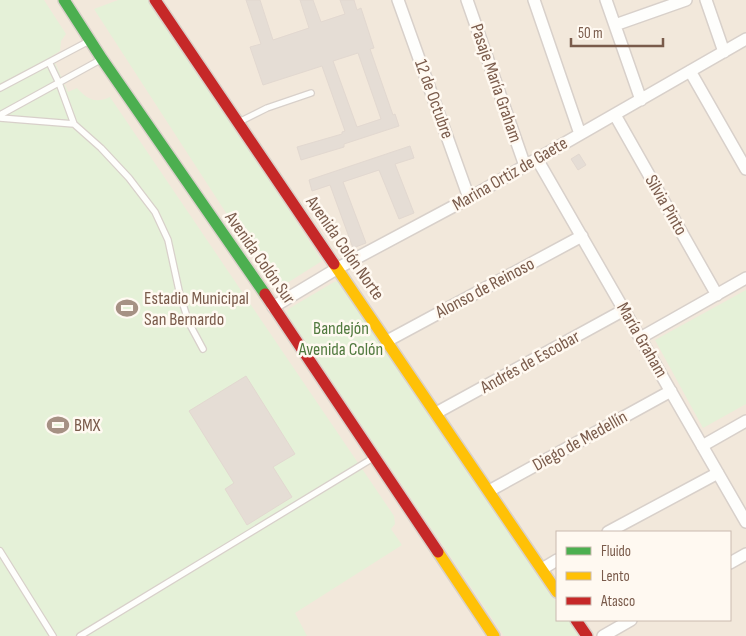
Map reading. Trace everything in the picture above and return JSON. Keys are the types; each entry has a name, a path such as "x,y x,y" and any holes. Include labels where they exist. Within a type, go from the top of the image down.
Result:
{"main road":[{"name":"Avenida Colón Sur","path":"64,0 102,59 494,636"},
{"name":"Avenida Colón Norte","path":"154,0 388,341 556,590"},
{"path":"577,621 587,636"}],"street":[{"name":"12 de Octubre","path":"398,0 469,198"},
{"name":"Pasaje María Graham","path":"466,0 525,166"},
{"path":"534,0 580,134"},
{"path":"606,0 641,100"},
{"path":"615,24 686,0"},
{"path":"706,0 724,52"},
{"name":"Marina Ortiz de Gaete","path":"272,307 338,268 469,198 746,39"},
{"path":"690,71 746,169"},
{"name":"Silvia Pinto","path":"615,115 718,295"},
{"name":"María Graham","path":"537,159 746,522"},
{"name":"Alonso de Reinoso","path":"388,341 582,236"},
{"path":"640,338 746,278"},
{"name":"Andrés de Escobar","path":"436,413 624,310"},
{"name":"Diego de Medellín","path":"489,491 671,391"},
{"path":"702,446 746,420"},
{"path":"610,531 718,473"},
{"path":"731,562 746,554"},
{"path":"542,568 556,561"},
{"path":"603,636 629,621"}],"lane":[{"path":"0,88 90,40"},
{"path":"0,117 102,59"},
{"path":"49,62 74,124 101,148 129,178 155,212 168,240 180,295 189,323 202,348"},
{"path":"238,123 267,108 311,93"},
{"path":"0,117 74,124"},
{"path":"80,636 374,457"},
{"path":"0,551 53,636"}],"shaded area":[{"path":"0,0 746,0 746,636 0,636"}],"green space":[{"name":"Estadio Municipal San Bernardo","path":"0,0 44,0 66,34 61,41 60,51 52,56 68,92 77,88 84,95 92,99 100,100 110,97 394,516 395,524 391,529 402,545 295,613 307,636 0,636"},
{"name":"Bandejón Avenida Colón","path":"118,0 153,0 322,261 276,290 94,9"},
{"name":"Bandejón Avenida Colón","path":"338,281 342,284 556,602 556,621 570,621 580,636 504,636 288,316 287,311 290,308"},
{"path":"746,290 746,404 703,428 655,340"}],"building":[{"path":"246,0 260,0 273,40 309,28 300,0 313,0 321,22 345,14 340,0 354,0 357,10 361,8 374,48 370,49 393,115 395,114 399,126 344,144 344,147 301,160 297,147 342,134 345,131 322,66 263,85 250,47 261,44","holes":["358,53 381,119 357,127 333,61"]},
{"path":"410,146 414,158 395,164 414,213 399,219 379,170 343,182 366,243 353,248 330,185 312,191 309,180"},
{"path":"579,154 586,165 578,170 571,159"},
{"path":"246,376 295,454 273,467 292,497 247,525 225,489 234,483 189,411"}],"traffic: fast":[{"path":"64,0 102,59 265,294"}],"traffic: slow":[{"path":"334,264 556,591"},
{"path":"438,552 494,636"}],"traffic: jam":[{"path":"155,0 334,264"},
{"path":"265,294 438,552"},
{"path":"577,621 587,636"}],"place":[{"name":"Estadio Municipal San Bernardo","path":"127,308"},
{"name":"BMX","path":"58,425"}]}
